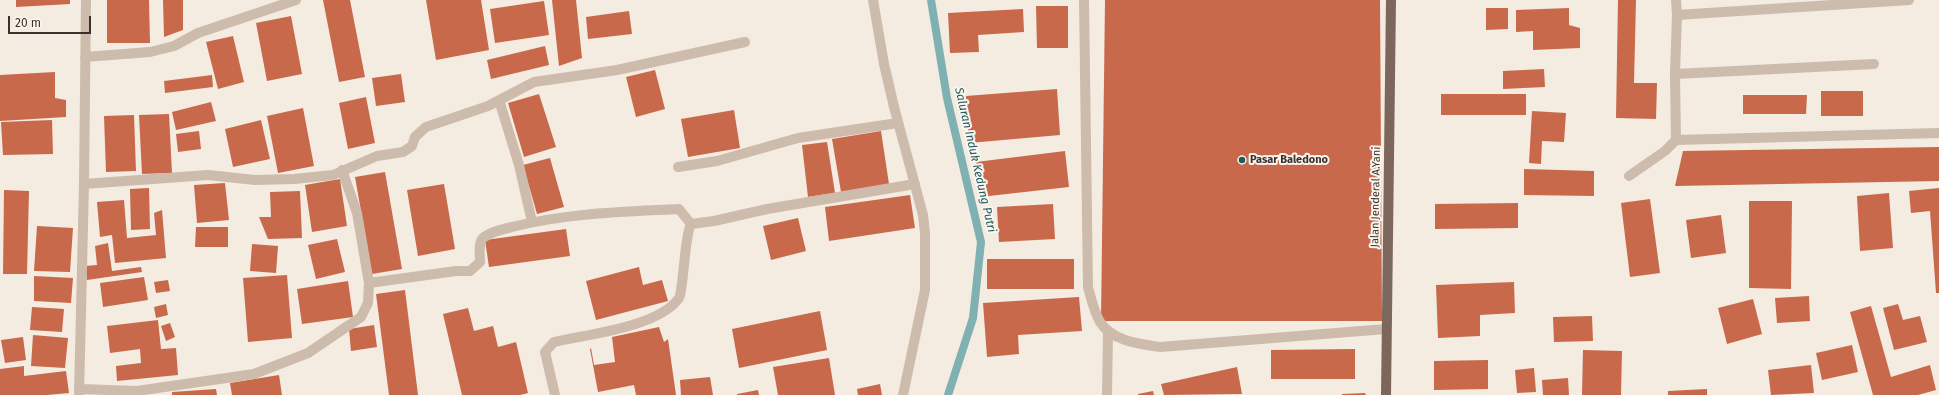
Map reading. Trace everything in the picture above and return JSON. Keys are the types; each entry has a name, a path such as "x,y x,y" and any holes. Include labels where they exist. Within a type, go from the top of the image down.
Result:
{"main road":[{"name":"Jalan Jenderal A.Yani","path":"1386,395 1391,0"}],"street":[{"path":"86,0 84,184 79,392 136,391 254,374 308,353 361,316 368,304 369,283 357,213 342,170"},
{"path":"85,57 150,52 174,46 198,33 296,0"},
{"path":"873,0 884,64 923,215 925,233 925,290 904,395"},
{"path":"1084,0 1088,287 1099,321 1108,333 1142,345 1160,347 1386,330"},
{"path":"1676,0 1676,140"},
{"path":"1677,15 1909,0"},
{"path":"84,184 208,175 255,180 294,179 333,175 377,156 404,152 412,146 415,137 426,127 488,106 534,82 617,70 745,42"},
{"path":"1675,74 1874,64"},
{"path":"499,100 519,165 532,222"},
{"path":"678,167 717,161 798,138 898,123"},
{"path":"1630,176 1665,151 1676,140 1939,133"},
{"path":"555,395 545,352 554,342 648,320 665,312 680,297 687,244 687,230 691,224 714,221 766,209 915,184"},
{"path":"369,283 456,271 470,271 480,262 481,242 484,238 507,228 561,216 679,209 691,224"},
{"path":"1107,395 1108,333"}],"building":[{"path":"16,0 70,0 70,4 16,7"},
{"path":"107,0 149,0 150,43 107,43"},
{"path":"163,0 183,0 183,30 164,37"},
{"path":"323,0 350,0 365,77 339,82"},
{"path":"426,0 481,0 489,50 436,60"},
{"path":"552,0 576,0 582,58 559,66"},
{"name":"Pasar Baledono","path":"1105,0 1380,0 1382,321 1101,321"},
{"path":"1618,0 1636,0 1634,83 1657,83 1656,119 1616,118"},
{"path":"544,1 549,35 495,43 490,9"},
{"path":"1036,6 1068,6 1068,48 1037,48"},
{"path":"1486,8 1508,8 1508,29 1486,30"},
{"path":"1569,8 1569,25 1580,28 1580,48 1533,50 1533,31 1516,32 1516,10"},
{"path":"1023,9 1024,32 978,35 979,52 950,53 948,13"},
{"path":"629,11 632,34 588,39 586,17"},
{"path":"291,16 302,74 267,81 256,23"},
{"path":"233,36 244,82 218,89 206,42"},
{"path":"545,46 549,65 491,79 487,60"},
{"path":"1544,69 1545,87 1503,89 1503,71"},
{"path":"655,70 665,109 636,117 626,77"},
{"path":"55,72 55,98 66,100 66,117 0,121 0,75"},
{"path":"401,74 405,102 376,106 372,78"},
{"path":"212,75 213,87 165,93 164,81"},
{"path":"1057,89 1060,135 969,143 966,96"},
{"path":"1821,91 1863,91 1863,116 1821,116"},
{"path":"539,94 556,147 524,157 508,103"},
{"path":"1441,94 1526,94 1526,115 1441,115"},
{"path":"1743,95 1807,95 1806,114 1743,114"},
{"path":"366,97 375,143 348,149 339,103"},
{"path":"211,102 216,121 176,130 172,112"},
{"path":"303,108 314,166 278,173 267,116"},
{"path":"734,110 740,148 688,157 681,119"},
{"path":"1532,111 1566,113 1564,142 1542,141 1541,164 1529,163"},
{"path":"169,114 172,173 142,174 139,115"},
{"path":"134,115 136,171 106,172 104,116"},
{"path":"52,120 53,154 3,155 1,122"},
{"path":"261,120 270,159 233,167 225,129"},
{"path":"199,131 201,149 178,152 176,134"},
{"path":"881,131 889,184 841,192 832,139"},
{"path":"827,142 835,193 808,197 802,145"},
{"path":"1939,147 1939,181 1675,186 1683,151"},
{"path":"1065,151 1069,187 980,197 976,162"},
{"path":"550,158 564,207 537,214 523,165"},
{"path":"1524,169 1594,171 1594,196 1524,195"},
{"path":"385,172 402,269 372,274 355,177"},
{"path":"340,179 347,226 312,232 305,185"},
{"path":"225,183 229,220 197,223 194,185"},
{"path":"444,184 455,249 418,256 407,190"},
{"path":"149,188 150,229 131,230 130,189"},
{"path":"1939,188 1939,293 1936,293 1930,211 1911,213 1909,191"},
{"path":"4,190 29,191 27,274 3,274"},
{"path":"300,191 302,238 268,239 259,217 271,217 270,192"},
{"path":"1889,193 1893,248 1860,251 1857,196"},
{"path":"910,195 915,228 829,241 825,207"},
{"path":"1650,199 1660,273 1630,277 1621,203"},
{"path":"124,200 127,238 156,235 154,213 162,210 166,258 115,263 112,235 100,237 97,202"},
{"path":"1749,201 1792,201 1791,289 1749,288"},
{"path":"1518,203 1518,228 1435,229 1435,204"},
{"path":"1053,204 1055,239 999,242 997,207"},
{"path":"1721,215 1726,253 1691,258 1686,220"},
{"path":"798,218 806,251 771,260 763,226"},
{"path":"37,226 73,228 70,272 34,271"},
{"path":"196,227 228,227 228,247 195,247"},
{"path":"566,229 570,256 489,267 485,240"},
{"path":"337,239 345,272 316,279 308,245"},
{"path":"108,243 112,271 141,267 142,272 87,280 85,266 97,265 95,246"},
{"path":"252,244 278,246 276,273 250,271"},
{"path":"987,259 1074,259 1074,289 987,289"},
{"path":"639,267 643,285 662,280 668,301 596,320 586,281"},
{"path":"287,275 292,338 248,342 243,278"},
{"path":"34,276 73,278 71,303 34,301"},
{"path":"144,277 148,300 103,307 100,283"},
{"path":"168,280 170,291 156,293 154,282"},
{"path":"348,281 353,317 302,324 297,289"},
{"path":"1514,282 1515,313 1480,315 1480,336 1438,338 1436,285"},
{"path":"405,290 418,395 389,395 376,294"},
{"path":"1809,296 1810,321 1777,323 1775,298"},
{"path":"1079,297 1082,331 1018,335 1019,354 987,357 983,303"},
{"path":"1753,299 1762,334 1727,344 1718,308"},
{"path":"166,304 168,315 156,318 154,307"},
{"path":"1898,304 1903,320 1920,316 1927,342 1894,350 1883,308"},
{"path":"1871,306 1891,377 1930,365 1936,390 1918,395 1873,395 1850,312"},
{"path":"32,307 64,309 62,332 30,330"},
{"path":"468,308 474,331 493,326 498,347 516,342 528,393 520,395 462,395 443,314"},
{"path":"820,311 827,350 739,368 732,329"},
{"path":"1592,316 1593,341 1554,342 1553,317"},
{"path":"158,320 161,349 176,348 178,375 117,381 116,366 141,363 140,349 110,353 107,326"},
{"path":"170,323 175,337 166,341 161,326"},
{"path":"374,325 377,347 351,351 349,329"},
{"path":"659,327 664,342 668,339 676,395 636,395 634,385 598,392 590,349 591,348 594,365 615,362 612,337"},
{"path":"33,335 68,338 65,368 31,366"},
{"path":"23,337 26,360 5,363 1,340"},
{"path":"1852,345 1858,372 1822,380 1816,353"},
{"path":"1355,349 1355,379 1271,379 1271,350"},
{"path":"1583,350 1622,351 1621,395 1582,395"},
{"path":"829,358 835,395 778,395 773,367"},
{"path":"1488,360 1488,389 1434,390 1434,361"},
{"path":"1811,365 1814,393 1771,395 1768,370"},
{"path":"24,366 24,376 66,371 69,393 47,395 0,395 0,369"},
{"path":"1237,367 1242,394 1164,395 1161,384"},
{"path":"1534,368 1536,392 1517,393 1515,370"},
{"path":"279,375 282,395 232,395 230,383"},
{"path":"710,377 713,395 681,395 680,380"},
{"path":"1568,378 1569,395 1543,395 1542,380"},
{"path":"880,384 882,395 858,395 857,389"},
{"path":"216,389 217,395 172,395 172,392"},
{"path":"1707,389 1707,395 1668,395 1668,391"},
{"path":"758,390 759,395 737,395 737,394"},
{"path":"1153,391 1154,395 1138,395 1138,394"},
{"path":"1365,393 1366,395 1342,395 1342,394"}],"waterway":[{"name":"Saluran Induk Kedung Putri","path":"931,0 947,98 981,242 973,318 948,395"}],"place":[{"name":"Pasar Baledono","path":"1242,160"}]}
